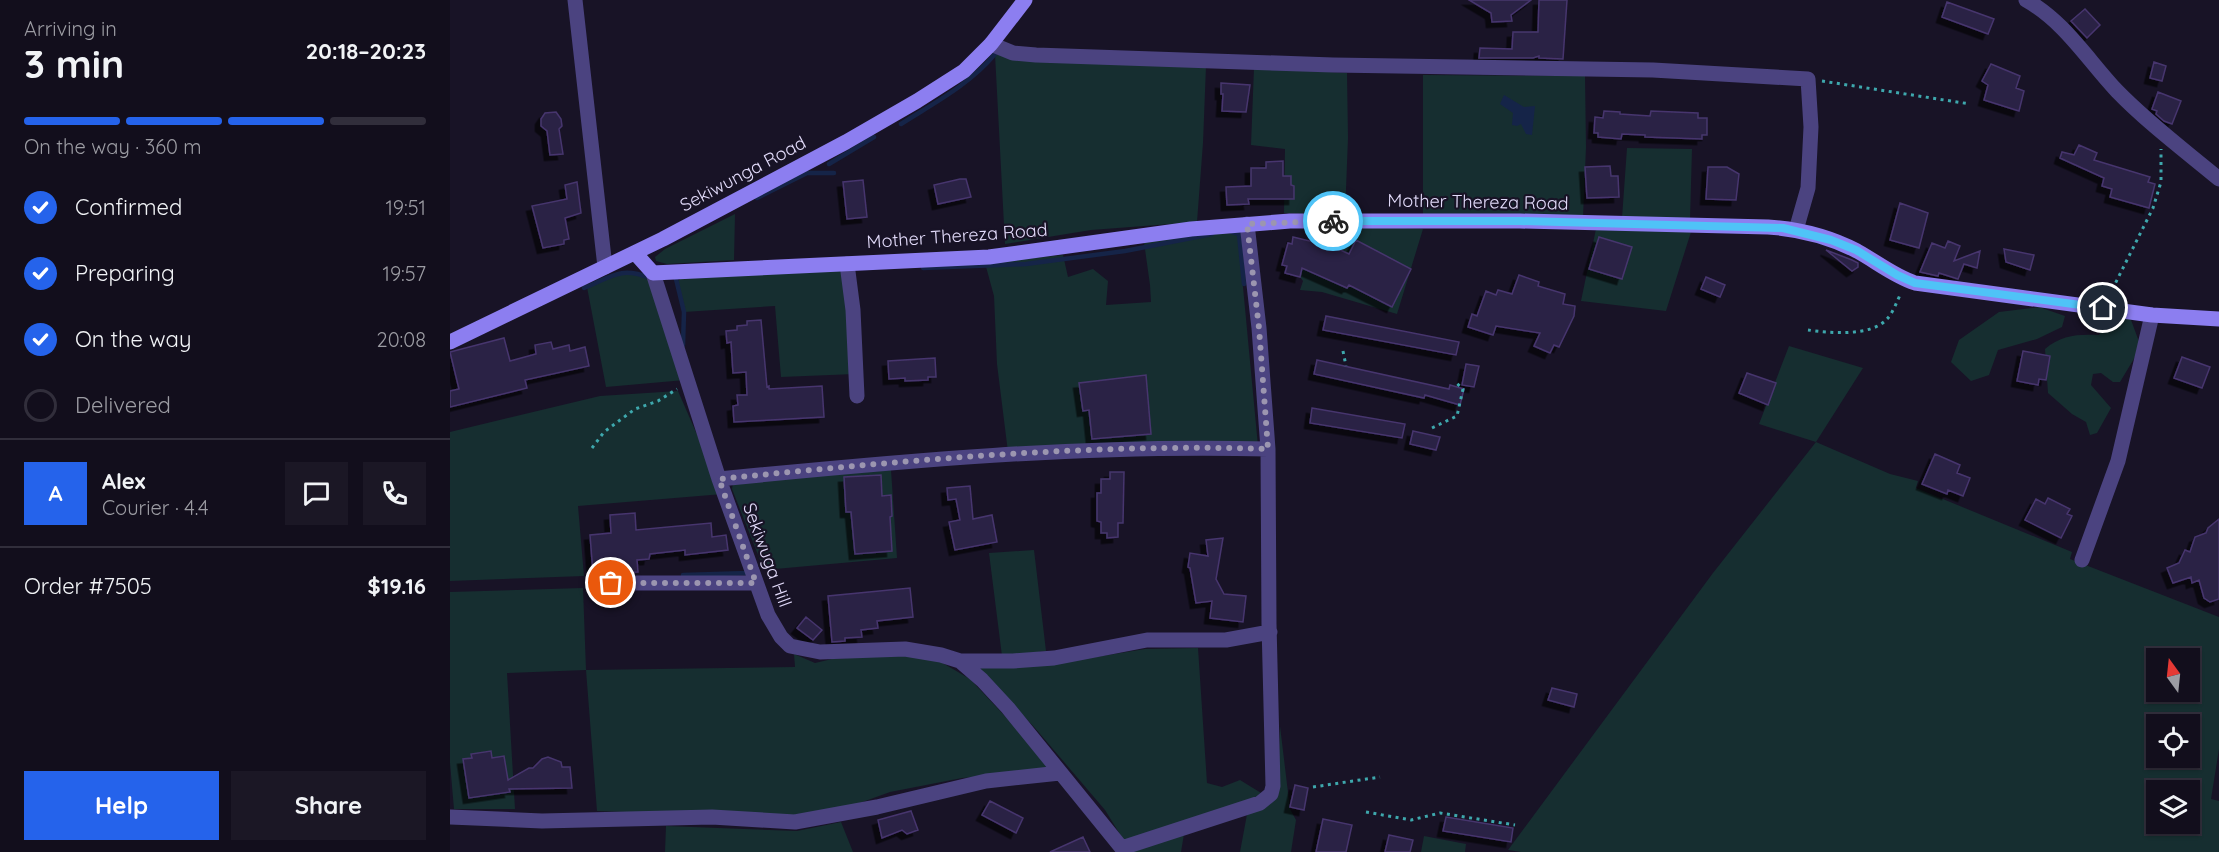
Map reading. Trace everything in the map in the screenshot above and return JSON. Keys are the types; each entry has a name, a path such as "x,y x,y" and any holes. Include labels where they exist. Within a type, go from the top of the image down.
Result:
{"street":[{"path":"575,0 592,169 605,267"},
{"name":"Sekiwunga Road","path":"450,342 635,253 846,142 916,101 964,71 991,44 1025,0"},
{"path":"2026,0 2054,19 2072,36 2117,91 2161,132 2219,178"},
{"path":"991,44 1013,53 1036,56 1345,65 1653,70 1808,79 1811,127 1809,188 1796,230"},
{"name":"Mother Thereza Road","path":"653,273 989,257 1191,229 1314,221 1520,221 1768,227 1796,230 1831,240 1856,250 1897,275 1915,283 2152,315 2219,319"},
{"path":"1124,850 1260,803 1271,794 1273,786 1268,449 1259,328 1247,224"},
{"path":"635,253 653,273"},
{"path":"847,264 853,310 857,396"},
{"name":"Sekiwuga Hill","path":"653,273 719,479 756,583 771,621 790,646 820,652 905,649 941,655 960,661 982,680 1008,708 1124,850"},
{"path":"2082,560 2118,461 2152,315"},
{"path":"719,479 870,464 1000,455 1161,448 1268,449"},
{"path":"594,583 756,583"},
{"path":"960,661 1054,658 1148,640 1226,640 1270,632"},
{"path":"450,817 542,821 712,818 795,822 877,807 986,781 1060,774"}],"path":[{"path":"1808,79 1970,104"},
{"path":"2103,308 2153,208 2161,182 2161,132"},
{"path":"1808,330 1835,334 1870,328 1887,320 1904,288 1897,275"},
{"path":"1343,351 1346,366"},
{"path":"1432,428 1457,416 1463,389 1454,381"},
{"path":"592,448 604,432 635,409 658,400 688,382"},
{"path":"1312,787 1380,777"},
{"path":"1366,812 1411,820 1440,813 1515,825"}],"green space":[{"path":"995,54 1058,62 1206,66 1197,222 1091,230 1005,244"},
{"path":"1254,68 1347,73 1348,138 1345,215 1284,213 1285,149 1251,145"},
{"path":"1423,75 1585,76 1586,147 1583,217 1423,218"},
{"path":"1627,148 1692,149 1690,220 1622,218"},
{"path":"735,214 734,260 667,264 656,261 655,257 665,249"},
{"path":"1350,225 1423,229 1397,314 1322,292 1300,290 1303,281 1300,277 1307,246 1317,227"},
{"path":"1596,229 1691,232 1666,311 1581,301"},
{"path":"1205,232 1238,234 1258,446 1008,452 997,364 994,296 985,263 1063,255 1068,277 1093,269 1108,281 1106,305 1151,302 1144,242"},
{"path":"852,268 855,374 781,377 775,306 684,312 678,281 685,274"},
{"path":"634,272 653,279 685,380 606,387 587,287 618,273"},
{"path":"2039,307 2065,316 2062,327 2037,339 1998,350 1989,375 1971,381 1951,362 1959,340 1999,312"},
{"path":"2085,309 2120,310 2131,320 2141,347 2120,382 2113,382 2101,373 2093,374 2091,385 2111,408 2097,433 2090,435 2086,422 2072,414 2048,393 2045,349 2070,336 2099,335 2103,327"},
{"path":"1789,346 1863,368 1816,442 1759,424"},
{"path":"678,391 723,494 578,506 584,576 450,581 450,432 600,396"},
{"path":"1816,442 1890,474 1918,481 1916,488 2072,552 2070,559 2219,617 2219,749 2211,799 2219,801 2219,852 1521,852 1508,850 1713,573"},
{"path":"891,470 897,558 764,570 732,489 733,483"},
{"path":"1034,550 1046,651 1002,656 989,553"},
{"path":"583,588 586,670 507,673 515,809 454,809 450,763 450,592"},
{"path":"1198,648 1207,783 1222,787 1240,780 1266,796 1278,791 1280,726 1290,809 1296,820 1291,852 1240,852 1248,809 1184,834 1181,852 1131,852 1105,810 1035,728 977,666 1096,657 1145,649"},
{"path":"794,654 815,663 832,659 892,655 934,658 970,679 1047,761 1047,771 962,778 890,792 846,808 804,818 597,811 586,670 795,667"},
{"path":"841,822 853,852 665,852 666,826 797,831"},
{"path":"1424,836 1466,844 1465,852 1421,852"}],"water":[{"path":"1504,95 1524,107 1535,106 1532,135 1526,134 1521,124 1512,125 1513,113 1500,104"}],"building":[{"path":"1469,0 1531,0 1511,15 1512,21 1492,22 1491,13"},
{"path":"1539,0 1567,0 1563,59 1539,58 1539,56 1479,58 1480,48 1512,49 1513,32 1538,32"},
{"path":"1947,2 1994,19 1988,34 1942,17"},
{"path":"2085,9 2100,25 2087,38 2071,21"},
{"path":"2154,62 2166,66 2162,81 2150,78"},
{"path":"1991,64 2020,76 2016,88 2024,91 2019,111 1984,100 1988,85 1982,81"},
{"path":"1221,83 1250,85 1246,112 1222,111"},
{"path":"2158,92 2181,101 2172,124 2164,121 2156,114 2157,111 2152,109"},
{"path":"1604,111 1650,116 1651,111 1698,113 1698,118 1707,118 1707,135 1702,135 1702,139 1622,134 1621,139 1598,137 1598,133 1594,133 1595,117 1603,118"},
{"path":"556,112 561,119 562,126 559,129 563,154 550,155 547,131 541,126 541,119 545,113"},
{"path":"2079,145 2097,153 2094,160 2150,177 2148,182 2155,184 2149,208 2110,197 2112,189 2102,186 2104,178 2060,158 2062,152 2074,155"},
{"path":"1283,161 1283,176 1291,176 1294,199 1248,199 1249,204 1227,205 1226,187 1251,186 1251,168 1266,168 1266,162"},
{"path":"1610,166 1611,176 1618,176 1619,197 1587,198 1585,167"},
{"path":"1708,167 1727,167 1739,174 1736,200 1706,199"},
{"path":"966,179 971,197 938,204 934,185"},
{"path":"863,180 867,217 847,219 843,182"},
{"path":"577,182 581,213 565,218 569,239 564,240 564,244 543,248 532,206 567,199 565,185"},
{"path":"1900,203 1928,213 1919,248 1890,240"},
{"path":"1293,237 1322,244 1323,242 1349,254 1356,240 1411,269 1392,307 1349,285 1347,288 1302,268 1300,277 1285,273 1287,266 1282,265 1288,243 1292,244"},
{"path":"1599,237 1632,247 1622,279 1589,269"},
{"path":"1948,241 1960,246 1954,261 1980,251 1977,268 1964,264 1958,279 1939,273 1938,276 1920,272 1932,243 1945,248"},
{"path":"2004,249 2034,255 2030,270 2006,262"},
{"path":"1826,250 1858,263 1858,267 1852,271"},
{"path":"1519,275 1539,282 1538,286 1565,294 1563,304 1575,306 1574,316 1559,347 1554,345 1550,353 1534,346 1540,333 1496,326 1493,335 1468,327 1472,314 1477,316 1486,291 1496,295 1498,290 1512,294"},
{"path":"1706,277 1725,285 1720,297 1701,289"},
{"path":"1326,316 1459,342 1456,355 1323,330"},
{"path":"761,320 767,387 769,386 769,389 822,386 824,417 734,422 733,406 738,405 737,395 747,395 746,372 733,373 731,342 727,343 726,331 737,330 737,326 747,325 747,321"},
{"path":"504,338 510,361 536,354 535,345 551,342 553,349 569,345 570,351 585,347 589,366 525,380 527,388 450,407 450,391 459,389 450,352"},
{"path":"2023,351 2050,356 2046,380 2039,379 2038,385 2017,381"},
{"path":"2182,357 2210,367 2202,388 2174,378"},
{"path":"935,358 936,377 928,377 928,380 905,381 905,378 889,379 888,361"},
{"path":"1317,360 1449,389 1450,385 1464,389 1460,405 1425,395 1424,398 1314,374"},
{"path":"1466,364 1479,366 1474,387 1462,385"},
{"path":"1747,373 1776,383 1768,405 1739,393"},
{"path":"1146,375 1151,434 1092,439 1089,410 1083,411 1079,383"},
{"path":"1312,408 1405,424 1402,438 1310,423"},
{"path":"1413,431 1440,437 1436,450 1410,444"},
{"path":"1935,454 1960,465 1957,473 1970,478 1963,496 1948,490 1947,494 1922,484"},
{"path":"1110,472 1124,472 1123,523 1118,523 1118,537 1107,538 1107,533 1101,533 1101,522 1097,521 1097,493 1101,493 1101,479 1110,479"},
{"path":"881,475 882,496 891,495 892,551 855,554 851,512 846,512 844,477"},
{"path":"970,486 973,519 992,515 997,542 955,550 949,522 960,520 956,499 948,500 947,488"},
{"path":"2048,498 2070,509 2067,514 2072,516 2061,538 2025,520 2036,499 2045,504"},
{"path":"635,513 636,530 711,523 712,537 726,535 728,550 685,555 685,550 650,554 649,559 637,560 638,572 593,573 590,535 611,533 610,515"},
{"path":"2219,519 2219,599 2210,602 2204,598 2199,580 2192,583 2191,577 2173,583 2167,568 2179,563 2185,550 2190,552 2195,537 2206,533 2208,528"},
{"path":"1223,538 1216,579 1224,594 1246,596 1243,622 1210,618 1212,601 1196,603 1188,567 1190,553 1208,556 1206,540"},
{"path":"910,588 913,617 877,621 878,628 861,630 862,637 845,638 845,641 832,642 828,596"},
{"path":"806,617 822,630 813,640 797,628"},
{"path":"1552,688 1577,694 1574,707 1548,700"},
{"path":"491,751 492,758 504,756 508,780 533,768 542,759 548,757 561,762 562,767 570,767 572,788 509,789 510,792 469,798 463,759 472,758 471,754"},
{"path":"1295,785 1308,788 1304,810 1290,807"},
{"path":"990,801 1023,818 1016,833 982,815"},
{"path":"911,811 918,830 907,834 902,830 882,838 878,820"},
{"path":"1446,817 1513,828 1511,842 1443,831"},
{"path":"1323,819 1352,825 1346,852 1316,852"},
{"path":"1389,835 1413,840 1410,852 1385,852"},
{"path":"1083,837 1090,852 1050,852"}],"waterway":[{"path":"901,124 963,84 995,54"},
{"path":"829,164 874,137"},
{"path":"757,198 807,173 834,173"},
{"path":"1232,232 1239,234 1244,284"},
{"path":"923,268 1026,264 1125,251 1212,234"},
{"path":"584,288 616,274 631,273 650,278"},
{"path":"676,279 684,312 683,345"},
{"path":"683,575 749,573"}],"way so far":[{"path":"611,583 756,583 719,479 870,464 1000,455 1161,448 1268,449 1259,328 1247,224 1333,221"}],"route":[{"path":"1333,221 1520,221 1783,228 1831,240 1856,250 1897,275 1915,283 2103,308"}]}
